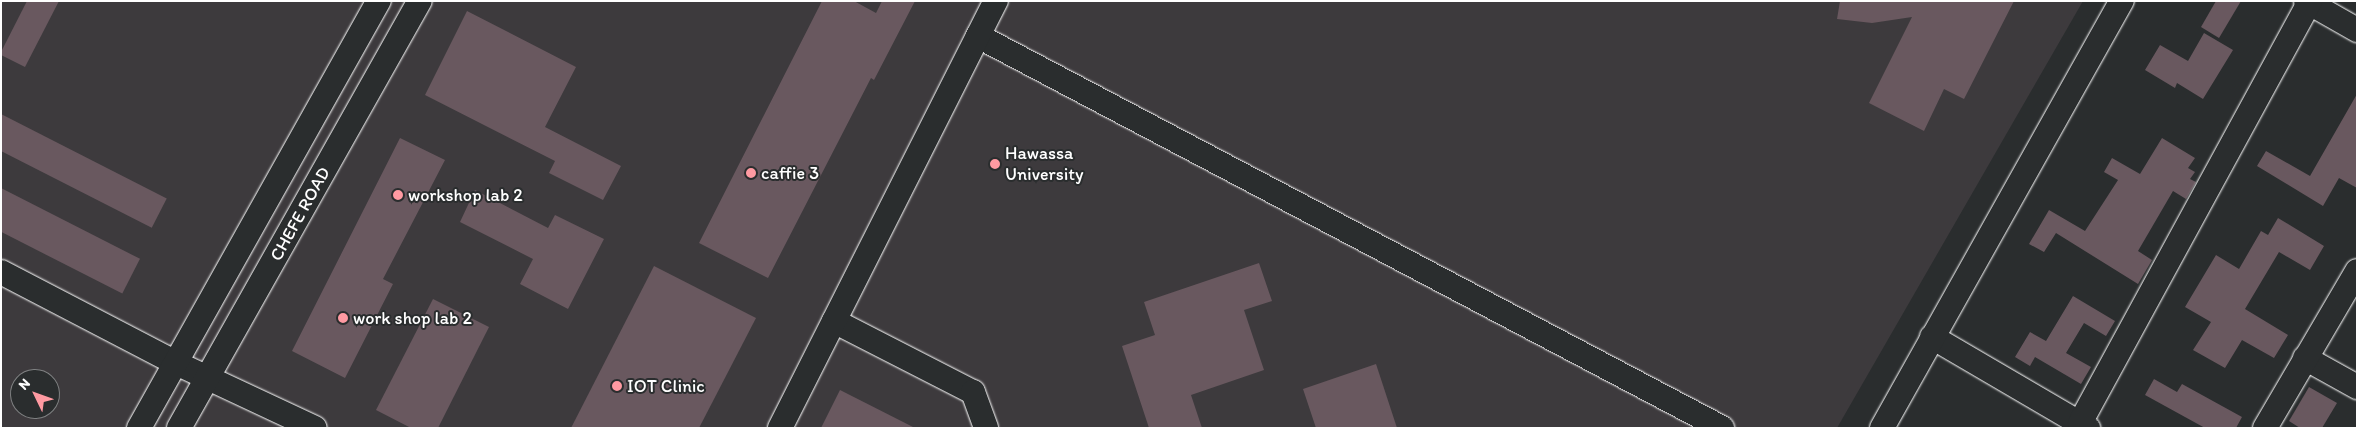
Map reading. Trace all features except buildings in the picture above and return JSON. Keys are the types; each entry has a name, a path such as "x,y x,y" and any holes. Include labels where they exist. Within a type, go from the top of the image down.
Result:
{"street":[{"name":"CHEFE ROAD","path":"139,428 379,1"},
{"name":"CHEFE ROAD","path":"180,428 420,1"},
{"path":"780,428 996,1"},
{"path":"1882,428 2122,1"},
{"path":"1932,337 2084,426 2308,2 2357,30"},
{"path":"978,36 1722,428"},
{"path":"2265,428 2357,271"},
{"path":"1,272 176,363 315,428"},
{"path":"834,321 973,392 986,428"},
{"path":"2305,358 2357,387"}],"shaded area":[{"name":"Hawassa University","path":"1,1 2083,1 1837,428 1,428"}],"place":[{"name":"Hawassa University","path":"995,164"},
{"name":"caffie 3","path":"751,173"},
{"name":"workshop lab 2","path":"398,195"},
{"name":"work shop lab 2","path":"343,318"},
{"name":"IOT Clinic","path":"617,386"}]}
